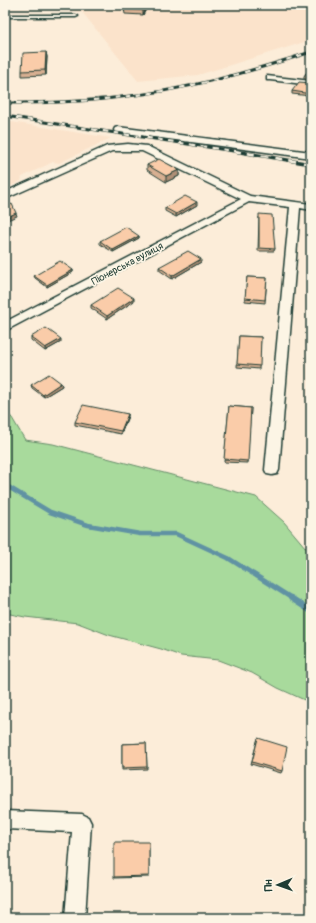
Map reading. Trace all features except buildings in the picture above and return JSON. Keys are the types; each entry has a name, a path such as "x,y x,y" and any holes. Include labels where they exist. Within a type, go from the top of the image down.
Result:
{"street":[{"path":"270,78 311,83"},
{"path":"118,130 311,155"},
{"path":"5,196 110,148 128,147 144,148 248,199 311,207"},
{"name":"Піонерська вулиця","path":"5,327 248,199"},
{"path":"272,470 295,206"},
{"path":"5,820 82,823 75,918"}],"lane":[{"path":"5,16 76,16"}],"shaded area":[{"path":"5,5 311,5 311,40 198,75 138,81 82,12"},
{"path":"5,121 111,138 59,163 53,162 22,177 21,181 5,189"}],"green space":[{"path":"5,410 12,418 25,440 53,444 256,497 284,522 311,554 311,703 278,688 252,673 218,660 181,656 109,635 78,623 25,617 5,613"}],"waterway":[{"path":"5,485 50,512 88,525 140,534 176,534 228,558 293,599"},
{"path":"291,598 311,611"}],"railway":[{"path":"5,103 77,101 145,94 217,79 311,52"},
{"path":"5,116 239,152"},
{"path":"234,151 239,152"},
{"path":"239,152 311,164"}]}
